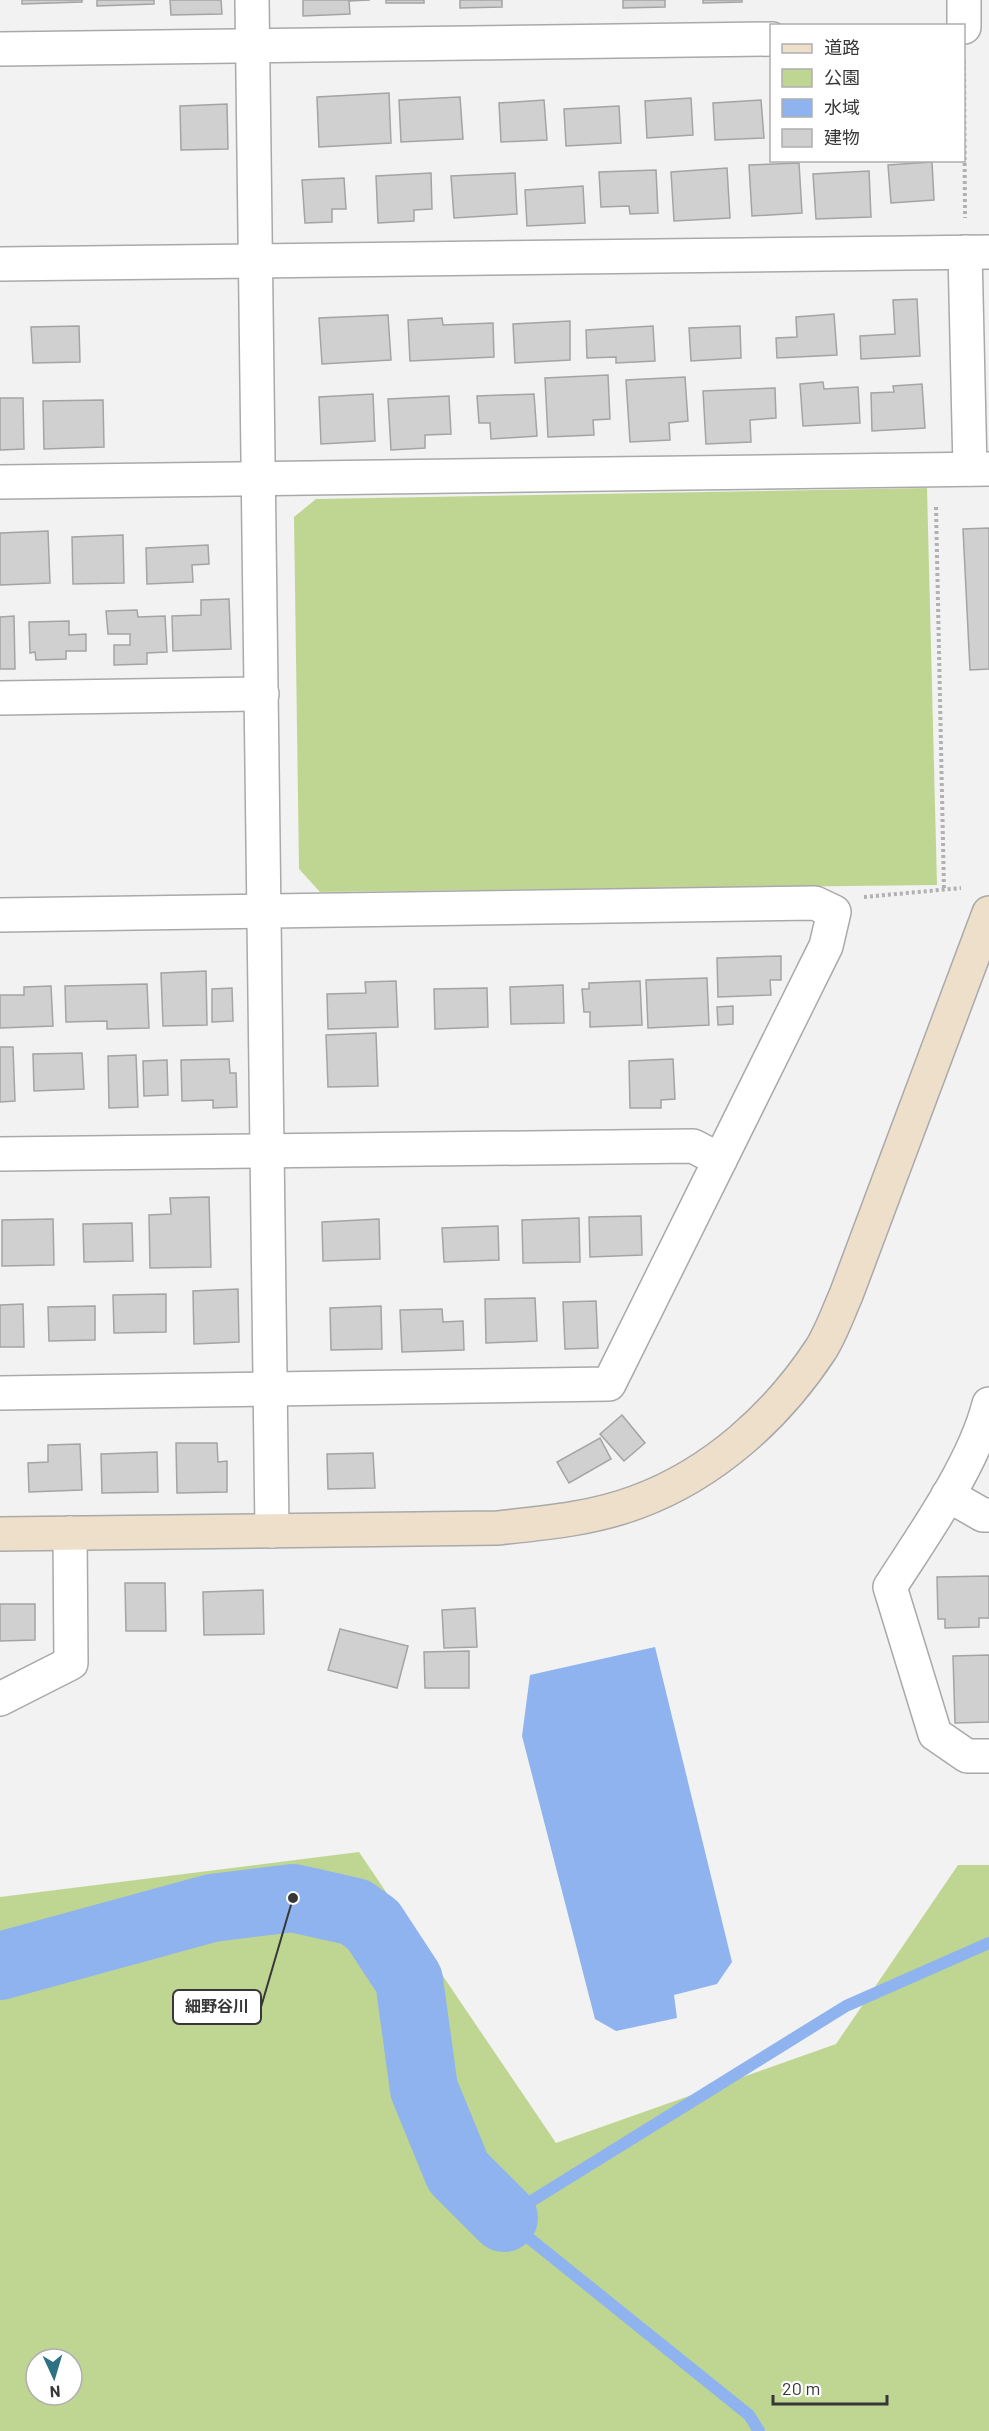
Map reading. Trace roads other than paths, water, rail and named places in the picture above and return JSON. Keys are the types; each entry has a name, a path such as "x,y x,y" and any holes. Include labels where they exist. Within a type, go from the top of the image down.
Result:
{"street":[{"path":"252,0 258,261 272,1531"},
{"path":"963,24 964,0"},
{"path":"965,37 989,37"},
{"path":"0,49 770,39"},
{"path":"0,264 977,252 979,469 0,482"},
{"path":"0,698 262,694"},
{"path":"0,915 815,903 834,912 826,946 609,1384 271,1391 0,1393"},
{"path":"0,1534 497,1528 570,1520 637,1502 692,1476 744,1439 789,1396 827,1337 846,1296 989,913"},
{"path":"0,1154 693,1146 720,1160"},
{"path":"989,1404 985,1420 948,1495 890,1587 935,1734 967,1756 989,1756"},
{"path":"948,1495 983,1515 989,1515"},
{"path":"0,1700 71,1663 70,1533"}],"water":[{"path":"655,1647 732,1962 717,1984 674,1995 677,2018 616,2031 595,2019 522,1736 530,1675"}],"waterway":[{"path":"0,1966 212,1908 293,1898 355,1912 373,1925 409,1980 424,2089 458,2172 504,2218"},
{"path":"759,2431 749,2415 504,2218 846,2006 989,1943"}],"place":[{"name":"細野谷川","path":"293,1898"}]}
